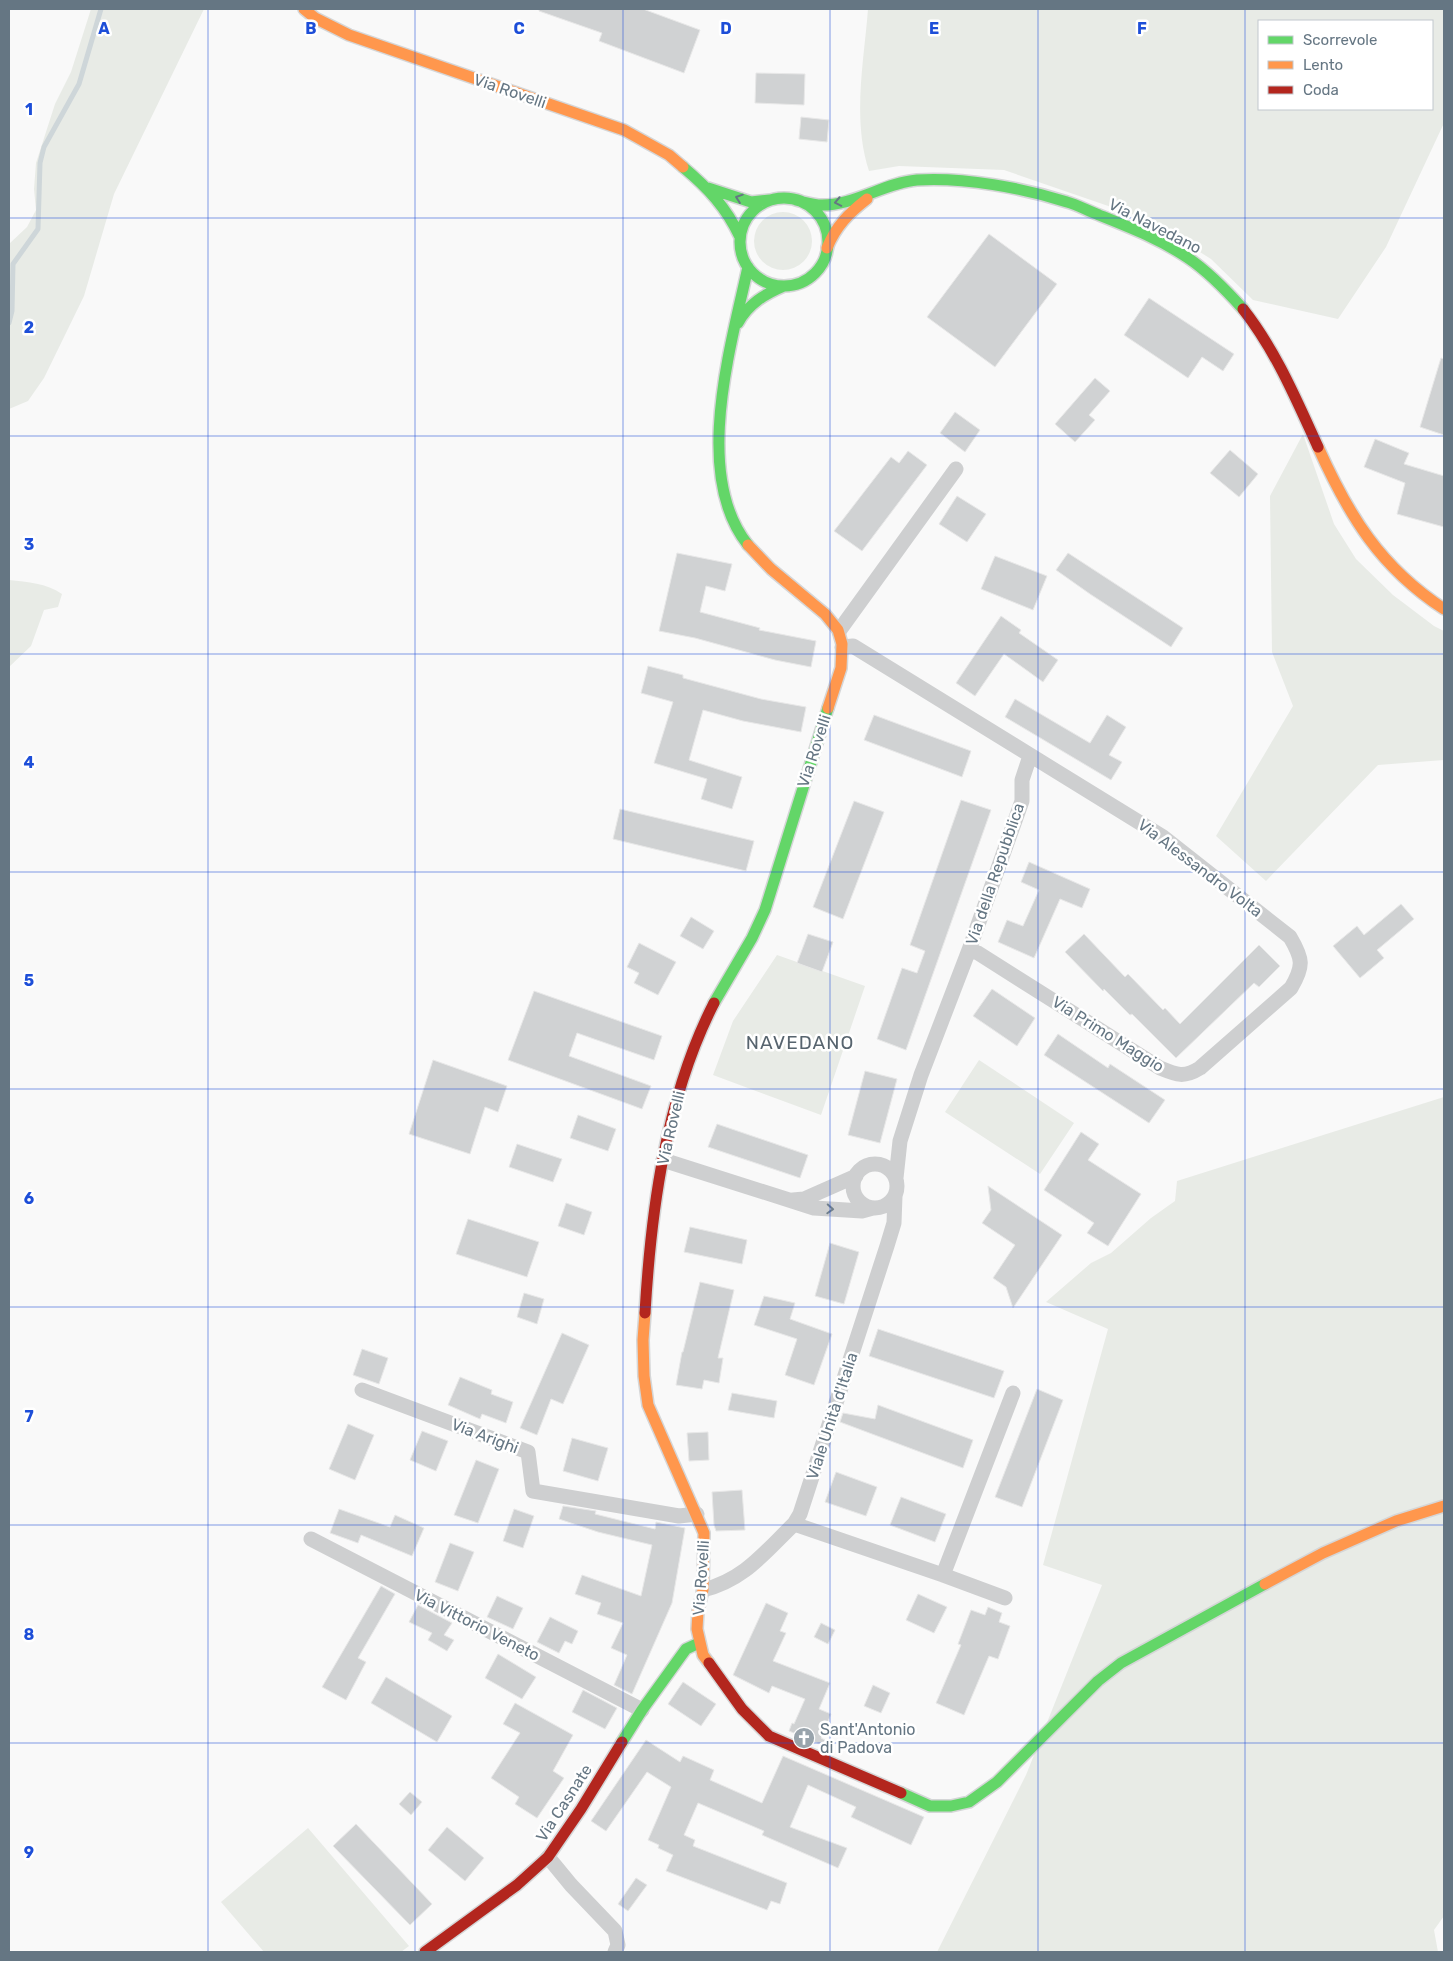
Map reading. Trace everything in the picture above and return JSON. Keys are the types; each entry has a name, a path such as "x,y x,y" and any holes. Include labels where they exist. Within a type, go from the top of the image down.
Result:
{"street":[{"name":"Via Rovelli","path":"304,9 314,18 349,35 624,130 669,155 708,188 733,222 740,237"},
{"name":"Via Navedano","path":"796,200 821,205 841,203 900,183 931,180 973,183 1019,190 1066,202 1118,222 1159,242 1199,266 1226,290 1261,334 1277,360 1342,499 1365,535 1388,563 1416,590 1444,609"},
{"name":"Via Rovelli","path":"708,188 750,202 770,200"},
{"path":"827,248 825,228 821,218 810,207 796,200 779,198 770,200 753,210 742,227 740,237 741,253 748,267 760,279 776,285 795,285 813,275 820,267 834,230 843,218 879,190"},
{"name":"Via Rovelli","path":"698,1643 698,1611 703,1590 704,1533 697,1514 658,1433 648,1405 644,1376 643,1340 648,1260 654,1212 663,1160 683,1078 700,1030 752,938 765,910 841,668 842,647 839,631 826,614 758,557 739,532 727,503 720,470 718,440 720,403 748,267"},
{"name":"Via Rovelli","path":"735,330 742,315 749,306 766,294 784,286"},
{"path":"839,631 956,470"},
{"path":"842,647 853,646 1030,756"},
{"name":"Via Alessandro Volta","path":"1030,756 1162,836 1290,937"},
{"name":"Via della Repubblica","path":"900,1141 921,1075 969,950 1022,801 1022,780 1030,756"},
{"name":"Via Primo Maggio","path":"969,950 978,952 1160,1068 1177,1075 1190,1075 1291,988 1298,976 1302,963 1299,952 1290,937"},
{"path":"900,1141 896,1178 898,1187 895,1196 890,1203 882,1208 864,1206 854,1192 853,1184 856,1176 861,1170 876,1164 893,1153 900,1141"},
{"path":"663,1160 814,1208 862,1211 873,1208"},
{"path":"876,1164 884,1166 896,1178"},
{"path":"789,1201 804,1199 856,1176"},
{"name":"Viale Unità d'Italia","path":"703,1590 718,1586 742,1574 794,1524 800,1514 894,1223 895,1196"},
{"name":"Via Arighi","path":"362,1390 528,1452 533,1491 679,1516 697,1514"},
{"path":"943,1574 1013,1393"},
{"path":"698,1643 703,1655 742,1709 769,1736 930,1806 951,1806 969,1802 997,1782 1098,1681 1121,1664 1323,1553 1396,1521 1444,1506"},
{"path":"794,1524 943,1574 1005,1598"},
{"name":"Via Vittorio Veneto","path":"311,1539 642,1710"},
{"name":"Via Casnate","path":"425,1952 517,1885 548,1857 642,1710 686,1649 698,1643"},
{"path":"548,1857 571,1885 615,1931 618,1945 615,1952"}],"shaded area":[{"path":"91,9 204,9 114,194 84,296 44,378 28,401 9,409 9,244 27,227 36,210 34,189 36,163 55,104 71,72"},
{"path":"868,9 1444,9 1444,123 1386,247 1338,319 1253,300 1211,259 1149,220 1004,170 899,166 869,171 861,131 862,70"},
{"path":"777,212 789,212 804,220 812,235 812,247 804,262 789,270 777,270 762,262 754,247 754,235 762,220"},
{"path":"1303,434 1334,524 1356,559 1393,595 1434,626 1444,631 1444,760 1378,765 1266,881 1216,836 1293,706 1272,652 1270,496"},
{"path":"9,580 43,585 62,594 58,607 44,610 31,646 9,667"},
{"path":"777,955 865,986 821,1115 713,1075 733,1021"},
{"path":"979,1060 1074,1123 1040,1174 945,1112"},
{"path":"1444,1097 1444,1916 1434,1930 1438,1952 937,1952 1026,1775 1102,1585 1043,1565 1108,1329 1046,1302 1091,1263 1111,1253 1151,1218 1175,1201 1177,1181"},
{"path":"308,1828 409,1946 401,1952 264,1952 221,1902"}],"building":[{"path":"539,9 643,9 700,30 684,73 599,41 602,33 539,11"},
{"path":"756,73 805,74 804,105 755,103"},
{"path":"801,117 829,120 827,142 799,139"},
{"path":"989,234 1057,284 995,367 927,317"},
{"path":"1149,298 1234,354 1223,371 1202,357 1188,378 1124,335"},
{"path":"1441,358 1444,359 1444,435 1420,427"},
{"path":"1095,378 1110,391 1089,415 1095,420 1075,442 1055,424"},
{"path":"955,412 980,430 965,452 940,433"},
{"path":"1375,439 1409,453 1404,464 1444,476 1444,527 1397,514 1405,483 1364,467"},
{"path":"1230,450 1258,474 1239,497 1210,473"},
{"path":"908,451 927,465 862,551 834,531 891,457 899,463"},
{"path":"957,496 986,514 967,542 939,524"},
{"path":"677,553 732,564 725,591 706,586 700,612 760,628 759,630 816,641 811,667 659,631"},
{"path":"1068,553 1183,628 1171,647 1056,570"},
{"path":"995,556 1047,576 1033,610 981,589"},
{"path":"1001,616 1021,630 1019,633 1058,660 1043,682 1004,654 975,696 956,683"},
{"path":"648,666 683,675 683,678 761,699 806,707 801,732 743,721 703,710 689,760 742,777 732,809 701,799 707,779 654,763 673,702 641,693"},
{"path":"1015,699 1090,743 1107,715 1126,727 1109,755 1122,762 1111,780 1005,717"},
{"path":"874,715 971,751 962,777 864,740"},
{"path":"961,800 991,810 906,1050 877,1039 902,968 917,973 925,951 910,945"},
{"path":"854,801 884,812 843,919 813,907"},
{"path":"620,809 754,841 746,871 613,839"},
{"path":"1029,862 1090,889 1082,908 1060,899 1034,958 998,942 1007,920 1023,926 1039,890 1021,882"},
{"path":"1401,904 1414,919 1377,950 1384,958 1360,978 1333,946 1357,926 1364,935"},
{"path":"691,917 714,931 703,949 680,936"},
{"path":"808,934 833,942 822,972 797,963"},
{"path":"1084,934 1125,977 1128,974 1163,1010 1165,1008 1180,1024 1259,945 1280,966 1259,987 1254,983 1176,1058 1132,1014 1130,1015 1104,989 1103,991 1065,952"},
{"path":"639,943 676,962 658,995 634,983 639,973 627,967"},
{"path":"992,989 1035,1018 1017,1046 973,1016"},
{"path":"534,991 662,1036 654,1060 577,1033 569,1056 651,1086 642,1109 508,1060"},
{"path":"1058,1034 1108,1068 1110,1064 1165,1100 1149,1123 1044,1055"},
{"path":"433,1060 507,1086 498,1112 485,1107 470,1154 409,1134"},
{"path":"865,1071 897,1079 880,1143 848,1135"},
{"path":"578,1115 616,1129 608,1151 570,1138"},
{"path":"717,1124 808,1155 800,1178 708,1147"},
{"path":"1081,1132 1099,1144 1088,1160 1141,1194 1108,1246 1087,1233 1094,1223 1044,1190"},
{"path":"517,1144 562,1159 553,1182 509,1167"},
{"path":"988,1186 1062,1235 1013,1308 1006,1287 993,1278 1015,1245 982,1223 991,1210"},
{"path":"566,1203 592,1212 584,1235 558,1226"},
{"path":"468,1219 539,1242 527,1277 456,1254"},
{"path":"690,1227 747,1240 742,1264 684,1252"},
{"path":"830,1243 859,1252 844,1304 815,1296"},
{"path":"700,1282 734,1290 718,1358 723,1358 719,1383 704,1380 702,1389 676,1385 682,1352"},
{"path":"524,1293 544,1299 537,1324 517,1317"},
{"path":"764,1296 795,1303 790,1319 832,1334 814,1385 785,1375 797,1339 754,1325"},
{"path":"878,1329 1004,1371 994,1398 869,1356"},
{"path":"562,1333 589,1345 563,1404 551,1399 537,1435 520,1428"},
{"path":"362,1349 388,1358 379,1384 353,1375"},
{"path":"460,1377 492,1390 491,1394 513,1402 506,1423 482,1414 480,1419 448,1405"},
{"path":"1037,1389 1063,1400 1022,1507 995,1497"},
{"path":"732,1393 777,1401 774,1418 728,1410"},
{"path":"878,1405 973,1440 963,1468 840,1422 843,1413 875,1419"},
{"path":"348,1424 374,1435 355,1480 329,1469"},
{"path":"422,1431 448,1441 436,1471 410,1460"},
{"path":"708,1432 709,1460 689,1461 687,1433"},
{"path":"572,1438 608,1448 598,1481 563,1471"},
{"path":"476,1460 499,1469 478,1523 454,1515"},
{"path":"836,1472 877,1487 866,1516 825,1502"},
{"path":"742,1490 745,1530 716,1531 712,1492"},
{"path":"901,1497 946,1514 935,1542 890,1525"},
{"path":"563,1506 596,1511 595,1514 655,1529 656,1522 685,1528 672,1603 632,1694 614,1685 627,1655 611,1648 623,1623 597,1614 601,1603 575,1594 582,1575 641,1596 652,1545 598,1532 559,1519"},
{"path":"339,1509 390,1527 395,1515 424,1528 412,1556 361,1535 358,1543 330,1533"},
{"path":"514,1509 534,1516 523,1548 503,1541"},
{"path":"450,1543 474,1552 458,1591 435,1582"},
{"path":"381,1586 395,1594 358,1658 366,1662 346,1700 322,1687"},
{"path":"918,1594 947,1607 934,1633 906,1620"},
{"path":"497,1596 523,1608 513,1629 487,1617"},
{"path":"766,1603 788,1613 780,1631 786,1633 773,1661 830,1683 819,1709 831,1714 821,1738 831,1743 829,1748 789,1731 805,1699 772,1686 769,1693 733,1675"},
{"path":"418,1605 452,1623 444,1635 454,1640 447,1651 428,1640 432,1633 409,1622"},
{"path":"988,1607 1002,1613 999,1622 1010,1626 998,1659 989,1656 964,1715 936,1703 961,1645 958,1644 971,1610 985,1615"},
{"path":"550,1617 578,1631 572,1644 565,1641 559,1653 537,1642"},
{"path":"821,1623 835,1630 828,1644 814,1637"},
{"path":"498,1654 536,1677 522,1699 485,1678"},
{"path":"386,1677 452,1716 437,1742 371,1703"},
{"path":"683,1682 716,1704 701,1726 668,1704"},
{"path":"873,1685 890,1693 881,1713 864,1706"},
{"path":"583,1690 617,1708 605,1729 572,1712"},
{"path":"515,1703 573,1735 553,1771 564,1778 537,1818 515,1804 519,1797 491,1778 520,1733 503,1724"},
{"path":"646,1740 680,1762 683,1756 714,1770 710,1780 762,1803 783,1756 924,1817 911,1845 851,1817 856,1807 808,1785 790,1827 847,1848 838,1868 762,1835 764,1831 698,1803 684,1835 695,1840 693,1846 787,1883 780,1904 771,1901 767,1910 666,1871 673,1855 658,1848 659,1845 648,1840 671,1787 647,1772 606,1831 591,1821"},
{"path":"410,1792 422,1802 411,1815 399,1804"},
{"path":"356,1824 432,1904 410,1925 333,1846"},
{"path":"447,1827 484,1858 465,1881 428,1850"},
{"path":"636,1878 647,1885 628,1911 618,1904"}],"waterway":[{"path":"9,323 12,311 13,264 38,229 40,163 44,147 79,84 101,9"}],"traffic: fast":[{"path":"683,167 716,199 729,216 740,237"},
{"path":"796,200 818,205 831,205 856,199 892,185 917,180 974,182 1032,192 1075,205 1166,245 1203,269 1243,309"},
{"path":"708,188 751,202 770,200"},
{"path":"784,198 801,202 815,211 824,225 828,242 824,259 815,273 801,282 784,286 767,282 753,273 744,259 740,242 744,225 753,211 767,202 784,198"},
{"path":"748,267 726,371 719,447 722,483 731,516 748,545"},
{"path":"738,323 747,310 758,300 784,286"},
{"path":"714,1003 752,938 765,910 828,708"},
{"path":"901,1793 930,1806 951,1806 969,1802 997,1782 1098,1681 1121,1663 1265,1584"},
{"path":"622,1742 642,1710 686,1649 699,1643"}],"traffic: slow":[{"path":"304,9 315,18 349,35 624,130 669,155 683,167"},
{"path":"827,248 844,220 867,199"},
{"path":"1318,447 1342,496 1369,538 1402,576 1421,593 1444,609"},
{"path":"748,545 771,569 825,614 838,630 842,644 841,668 828,708"},
{"path":"645,1313 643,1340 644,1376 648,1405 704,1533 703,1590 698,1611 697,1629 703,1655 709,1663"},
{"path":"1265,1584 1323,1553 1396,1521 1444,1506"}],"traffic: jam":[{"path":"1243,309 1275,358 1318,447"},
{"path":"645,1313 652,1234 664,1154 684,1076 714,1003"},
{"path":"709,1663 742,1709 769,1736 901,1793"},
{"path":"425,1952 517,1885 548,1857 581,1809 622,1742"}],"place":[{"name":"Sant'Antonio di Padova","path":"804,1738"}],"district":[{"name":"NAVEDANO","path":"800,1042"}]}
